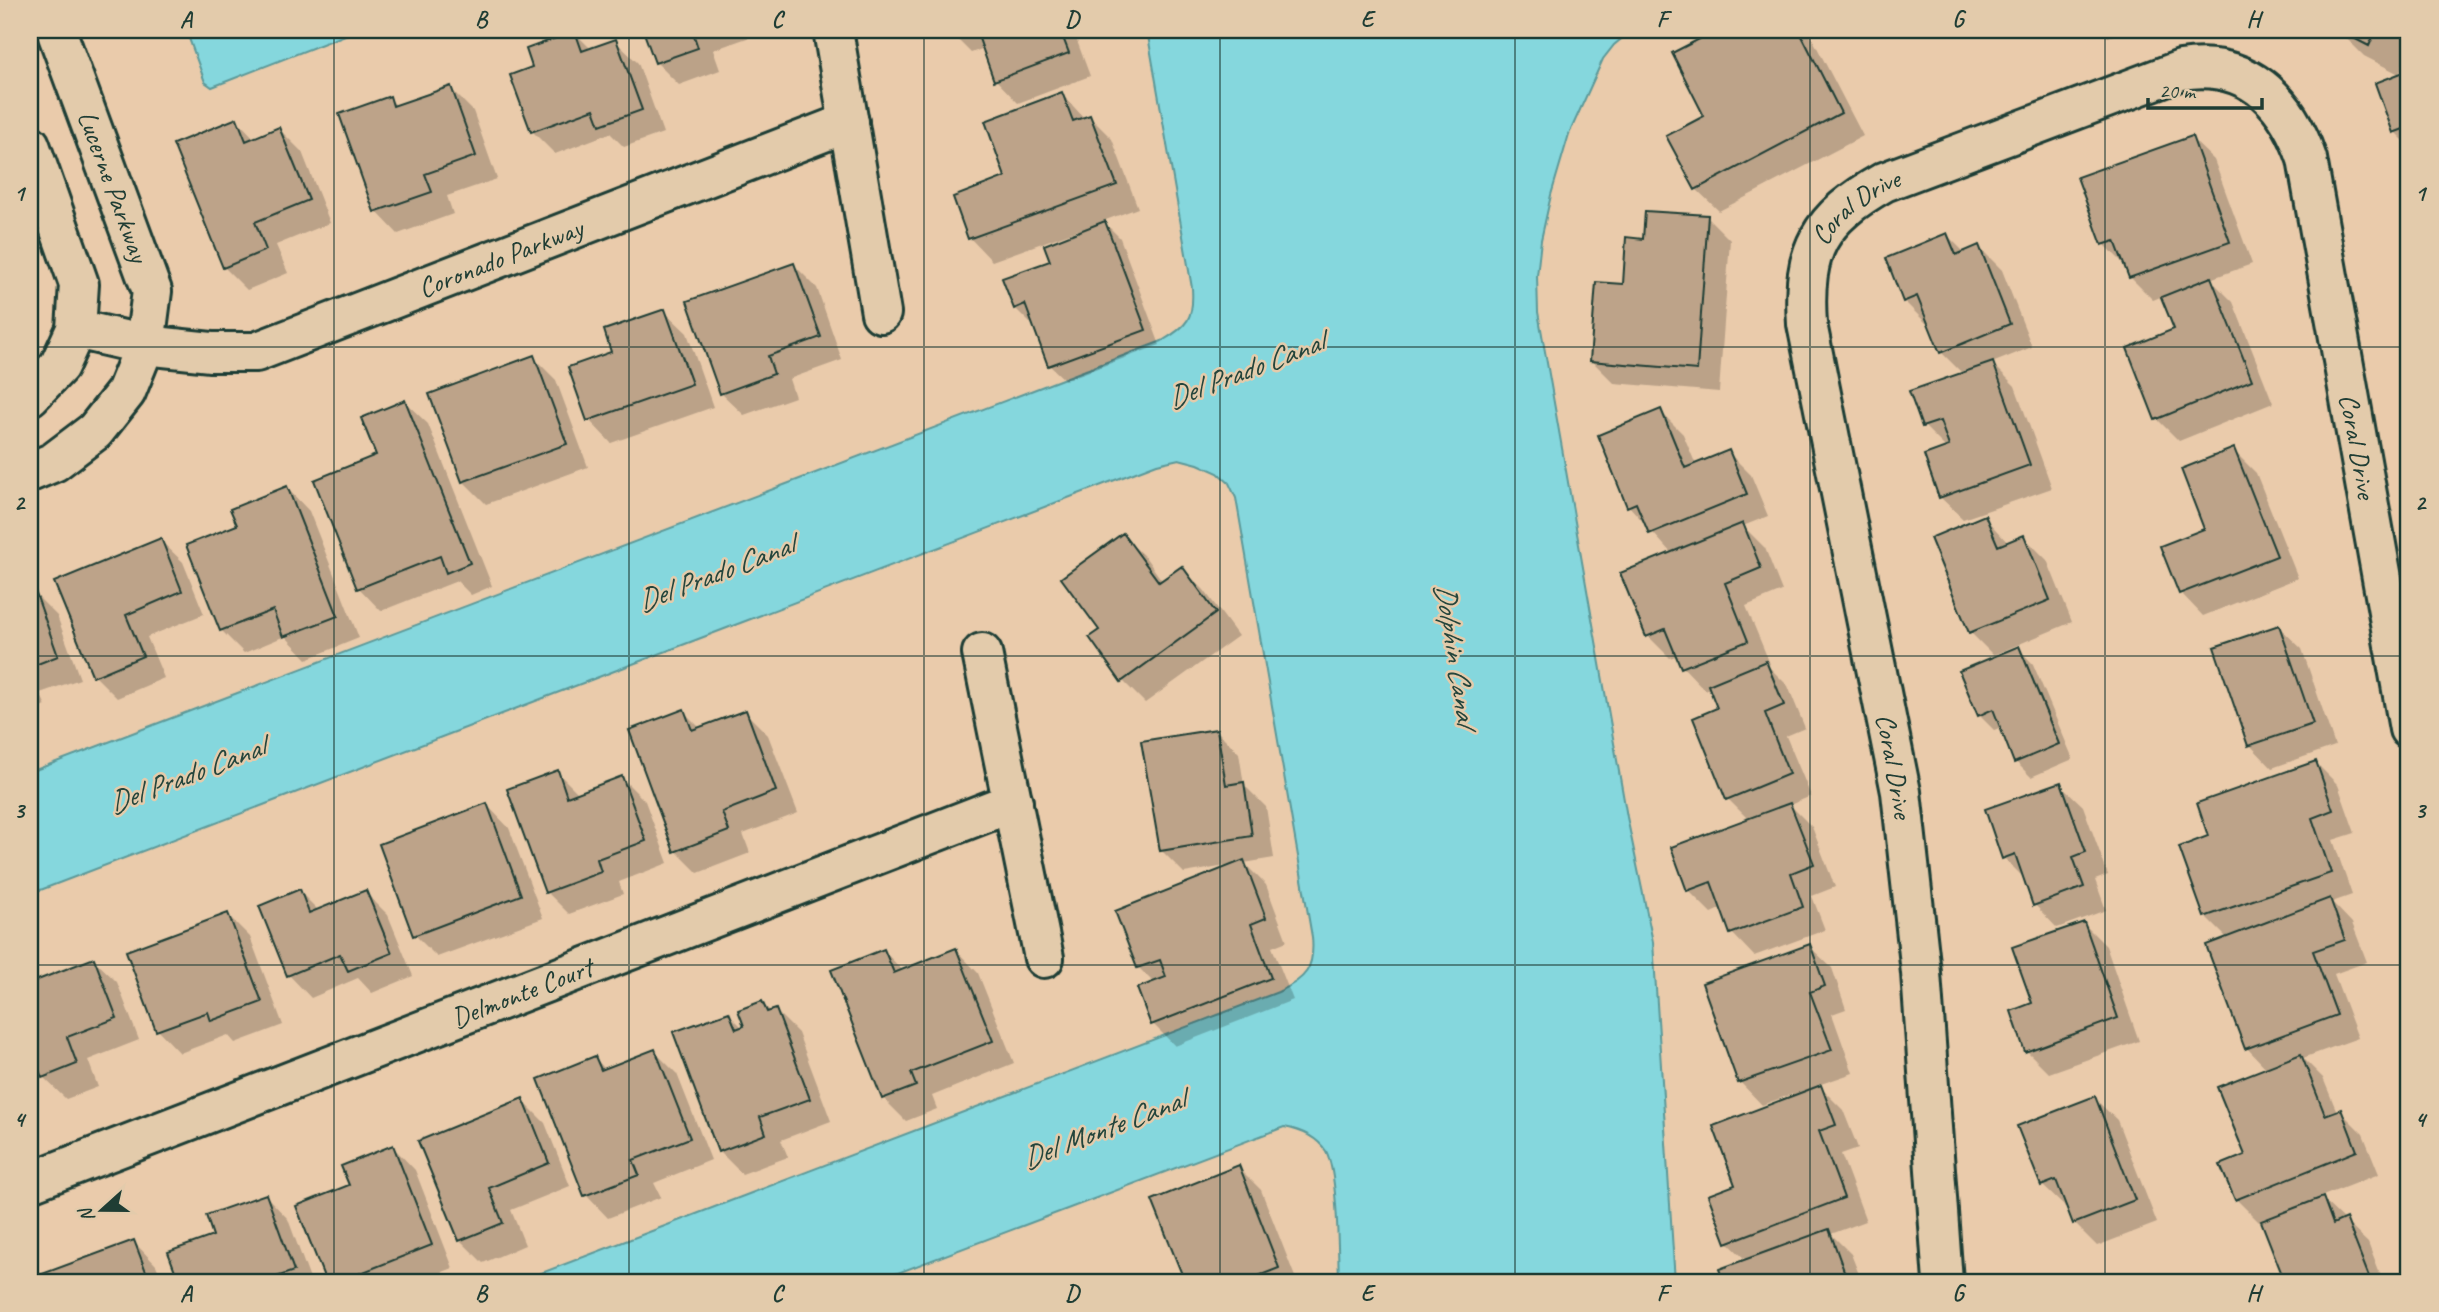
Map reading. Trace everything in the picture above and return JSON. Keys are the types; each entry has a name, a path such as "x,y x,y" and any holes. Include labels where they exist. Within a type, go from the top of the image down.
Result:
{"street":[{"name":"Lucerne Parkway","path":"56,30 152,291 145,345"},
{"path":"833,30 881,313"},
{"name":"Coral Drive","path":"1943,1282 1916,912 1901,792 1807,324 1806,284 1815,244 1842,210 1884,182 2181,70 2216,67 2247,78 2269,93 2299,137 2307,159 2409,729"},
{"name":"Coronado Parkway","path":"76,329 145,345 211,352 256,352 849,122"},
{"path":"30,145 79,284 76,329 59,366 30,396"},
{"path":"30,472 54,462 95,432 126,392 145,345"},
{"path":"982,653 1044,958"},
{"name":"Delmonte Court","path":"30,1182 1013,802"}],"water":[{"path":"186,30 358,30 212,87 205,82"},
{"path":"1147,30 1632,30 1614,45 1603,59 1569,134 1541,240 1537,276 1538,312 1627,817 1653,942 1675,1282 1339,1282 1337,1214 1330,1162 1326,1151 1313,1138 1284,1127 874,1282 518,1282 1278,992 1296,982 1307,971 1312,957 1312,937 1236,498 1229,483 1218,473 1179,459 1157,464 30,894 30,772 1162,341 1178,331 1190,314 1192,288"}],"building":[{"path":"643,30 692,30 698,48 655,63"},
{"path":"976,30 1060,30 1069,53 994,81"},
{"path":"1717,30 1799,30 1841,113 1695,190 1666,136 1704,116 1672,53"},
{"path":"2338,30 2376,30 2369,46"},
{"path":"575,31 582,51 616,39 642,110 600,125 594,109 531,132 510,75 532,67 526,49"},
{"path":"2409,70 2409,127 2393,133 2375,83"},
{"path":"451,86 476,156 425,174 432,192 374,212 339,114 390,96 393,106"},
{"path":"1062,92 1073,121 1090,115 1117,185 968,239 953,197 1005,177 985,121"},
{"path":"237,118 246,141 279,127 309,200 255,222 266,250 223,268 173,144"},
{"path":"2192,136 2230,242 2129,278 2115,241 2102,245 2077,177"},
{"path":"1645,211 1708,215 1697,370 1590,361 1596,282 1623,284 1626,237 1643,239"},
{"path":"1105,221 1146,330 1048,366 1025,304 1014,309 1002,278 1050,261 1044,245"},
{"path":"1947,233 1956,255 1979,245 2010,324 1940,353 1917,296 1903,302 1886,258"},
{"path":"794,263 821,337 768,356 774,374 720,394 687,301"},
{"path":"2211,277 2252,380 2155,420 2127,348 2174,329 2161,297"},
{"path":"665,309 692,384 587,421 568,367 611,352 604,330"},
{"path":"534,355 567,444 462,482 429,394"},
{"path":"1993,362 2030,465 1939,498 1924,455 1949,446 1940,421 1922,427 1909,391"},
{"path":"405,400 470,563 446,573 440,556 357,589 314,480 376,455 361,418"},
{"path":"1661,409 1685,468 1729,450 1747,494 1649,534 1636,503 1627,507 1598,435"},
{"path":"2234,448 2277,556 2179,594 2160,546 2204,529 2181,469"},
{"path":"287,486 338,616 283,637 273,610 220,631 186,545 237,525 230,509"},
{"path":"1985,515 1998,546 2024,535 2050,600 1969,633 1930,538"},
{"path":"1743,523 1761,568 1725,583 1748,641 1681,668 1665,629 1646,637 1620,573"},
{"path":"1123,533 1159,582 1182,566 1216,613 1121,682 1089,637 1099,630 1061,578"},
{"path":"161,538 182,591 126,615 143,656 93,677 54,582"},
{"path":"35,591 58,656 30,667 30,593"},
{"path":"2279,625 2313,724 2248,746 2214,647"},
{"path":"2019,646 2059,744 2014,763 1993,709 1978,716 1959,671"},
{"path":"1766,661 1784,705 1765,713 1789,774 1726,800 1693,718 1717,708 1708,685"},
{"path":"684,709 692,730 746,710 776,791 722,812 729,831 674,852 629,730"},
{"path":"1217,729 1226,785 1244,782 1252,836 1160,851 1141,741"},
{"path":"2316,761 2333,810 2312,818 2331,873 2204,917 2179,847 2208,836 2197,803"},
{"path":"558,770 567,797 622,776 646,841 597,859 601,872 545,893 507,789"},
{"path":"2061,782 2086,852 2073,857 2084,887 2033,906 2015,854 2002,859 1985,809"},
{"path":"487,803 521,895 413,936 379,844"},
{"path":"1790,803 1814,864 1791,873 1803,907 1730,934 1711,882 1687,891 1671,847"},
{"path":"1244,860 1266,918 1251,924 1271,978 1151,1025 1137,988 1166,977 1160,960 1137,968 1115,911"},
{"path":"300,889 309,913 366,890 392,953 348,971 340,954 287,976 259,906"},
{"path":"2330,898 2345,940 2313,951 2337,1015 2245,1049 2206,945"},
{"path":"228,913 262,1002 211,1021 208,1012 156,1031 126,951"},
{"path":"2084,922 2118,1018 2025,1052 2011,1011 2032,1003 2012,947"},
{"path":"1810,944 1825,986 1810,992 1832,1050 1738,1083 1702,983"},
{"path":"956,948 993,1041 911,1073 916,1086 882,1099 831,970 884,949 894,973"},
{"path":"94,958 117,1018 67,1037 77,1064 42,1078 30,1046 30,983"},
{"path":"762,1001 767,1012 776,1009 810,1099 760,1117 766,1134 718,1152 673,1032 729,1012 736,1029 744,1026 738,1010"},
{"path":"655,1049 690,1138 633,1160 639,1175 584,1196 538,1079 595,1056 601,1070"},
{"path":"2301,1054 2325,1115 2341,1109 2357,1151 2235,1200 2220,1165 2245,1155 2217,1087"},
{"path":"1821,1085 1836,1125 1819,1131 1844,1198 1726,1243 1708,1195 1735,1185 1713,1126"},
{"path":"2095,1096 2135,1200 2073,1224 2056,1180 2041,1186 2017,1126"},
{"path":"523,1098 549,1163 489,1188 503,1223 459,1241 418,1141"},
{"path":"393,1145 432,1245 338,1282 326,1282 296,1206 349,1185 341,1166"},
{"path":"1239,1165 1279,1268 1243,1282 1185,1282 1152,1200"},
{"path":"266,1194 294,1271 262,1282 179,1282 168,1252 213,1236 206,1215"},
{"path":"2323,1197 2333,1224 2346,1218 2371,1282 2285,1282 2261,1221"},
{"path":"1829,1229 1848,1282 1724,1282 1719,1269"},
{"path":"134,1240 150,1282 36,1282 34,1277"}],"water label":[{"name":"Del Prado Canal","path":"1245,370"},
{"name":"Del Prado Canal","path":"715,573"},
{"name":"Dolphin Canal","path":"1456,654"},
{"name":"Del Prado Canal","path":"186,775"},
{"name":"Del Monte Canal","path":"1103,1129"}]}
